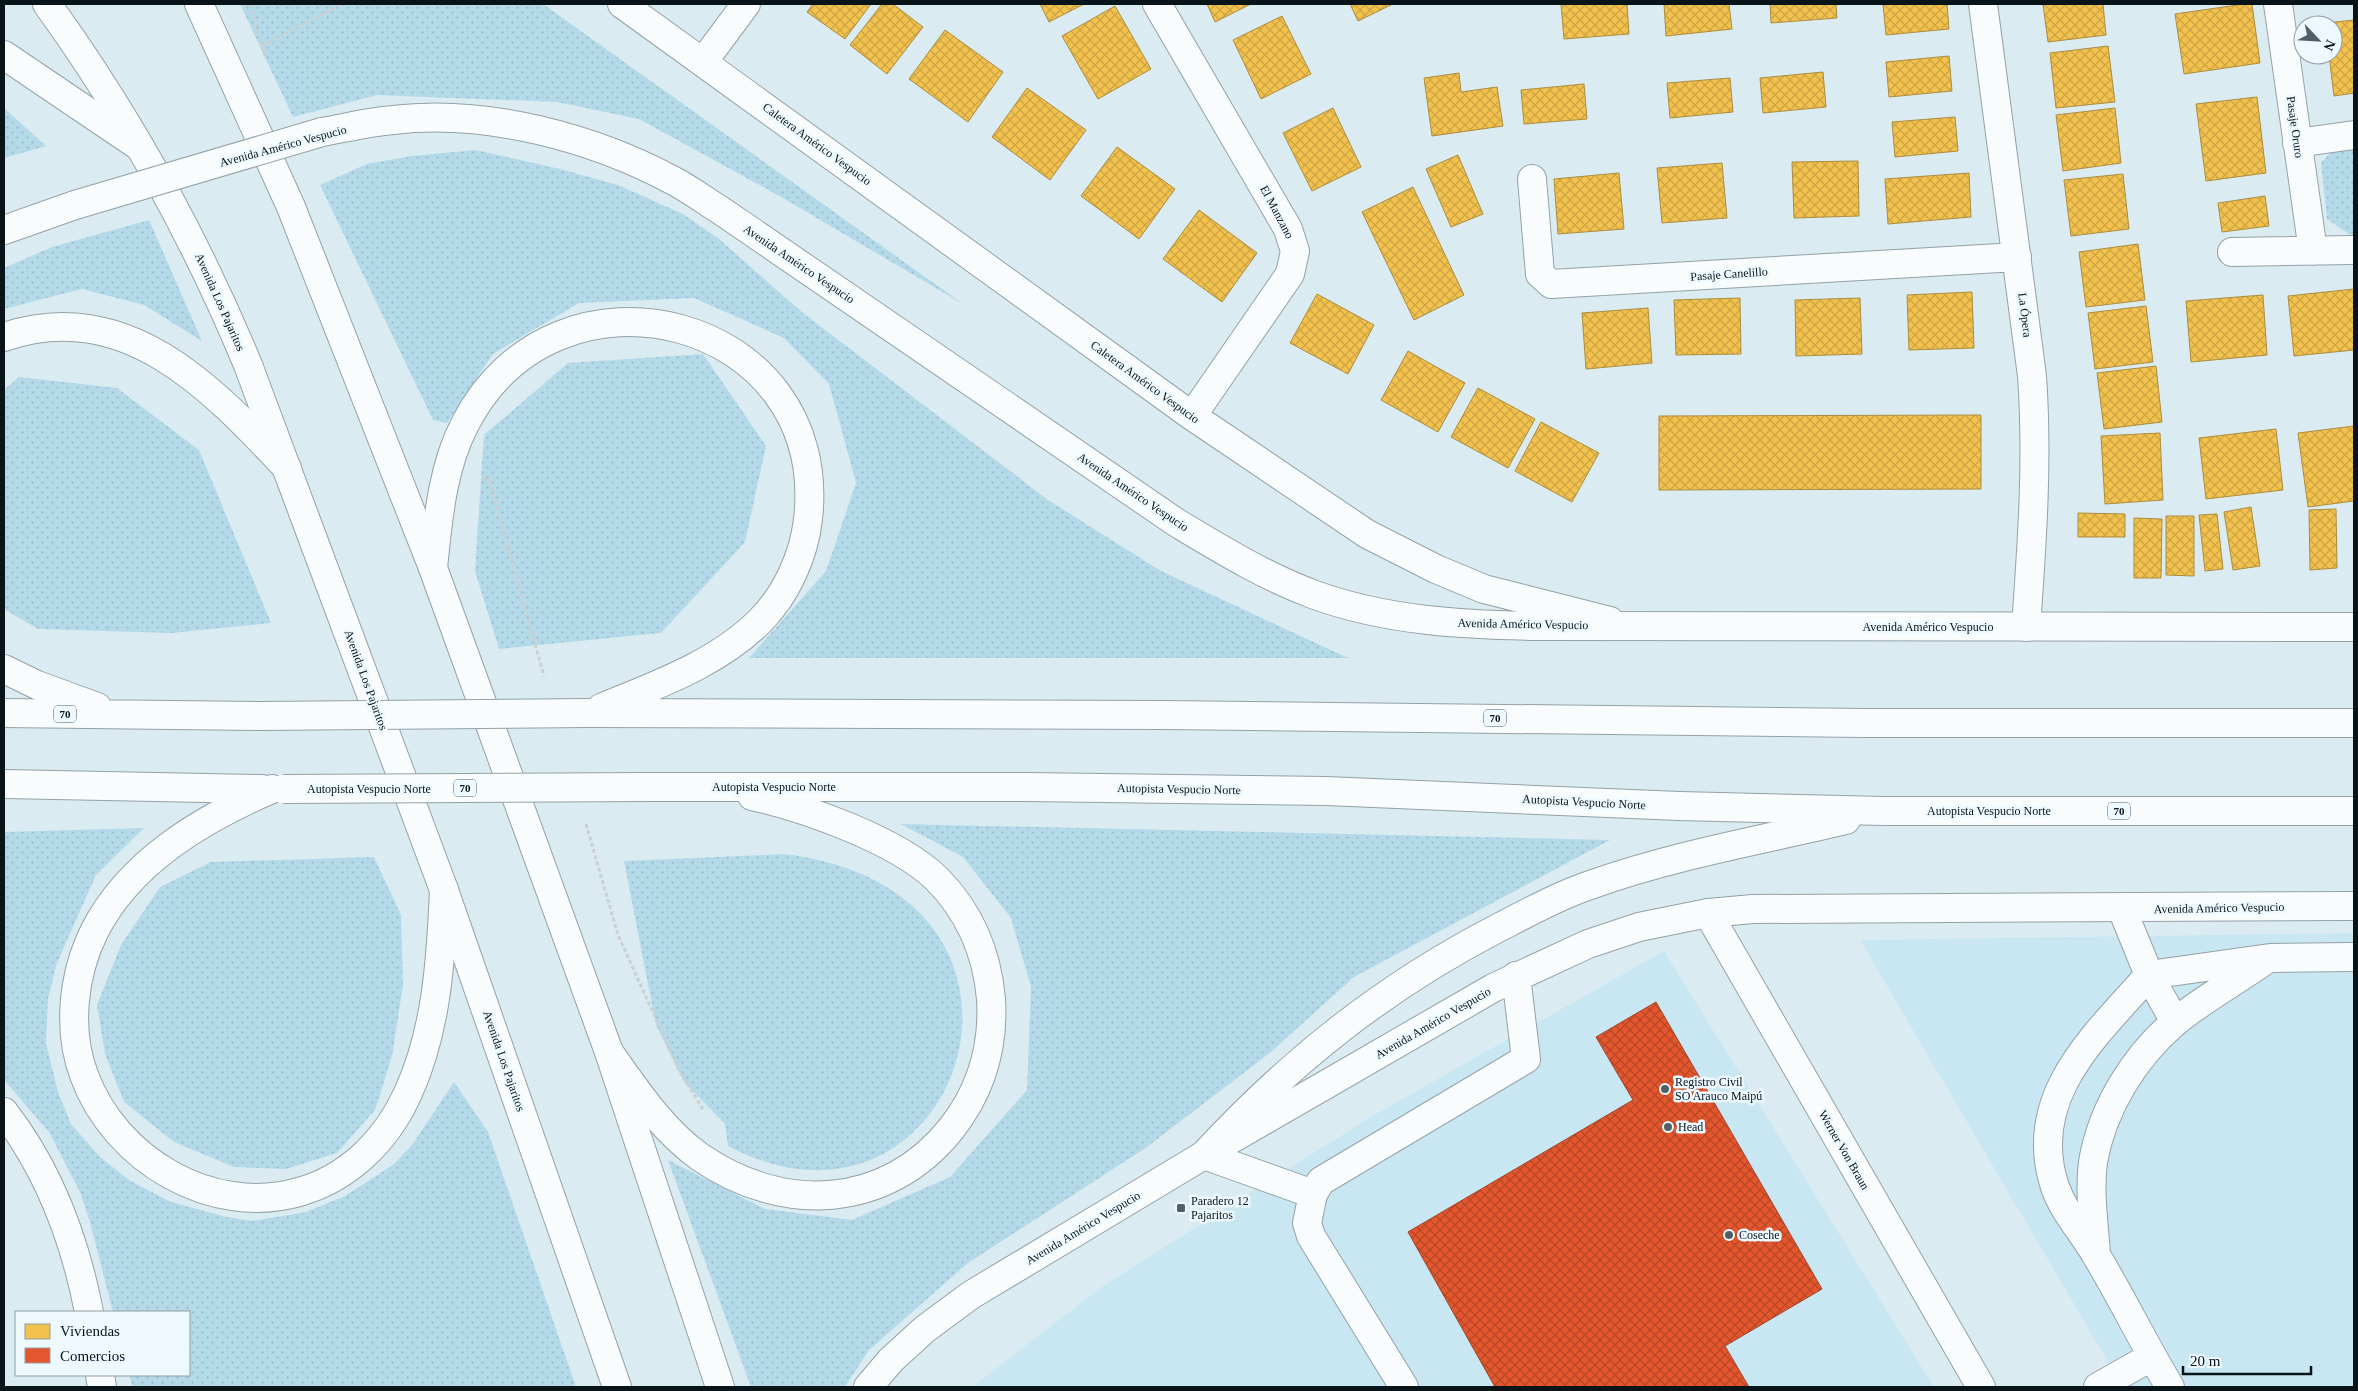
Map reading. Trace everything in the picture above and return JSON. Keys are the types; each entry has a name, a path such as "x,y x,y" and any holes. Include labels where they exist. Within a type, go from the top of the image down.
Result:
{"main road":[{"name":"Avenida Los Pajaritos","path":"47,4 140,147 168,195 222,304 287,468 444,890 618,1387"},
{"path":"199,4 291,207 433,568 609,1052 720,1387"},
{"name":"Caletera Américo Vespucio","path":"622,4 1192,416 1336,514 1411,557 1484,589 1626,625"},
{"path":"703,62 746,4"},
{"name":"El Manzano","path":"1157,4 1288,230 1295,251 1290,274 1192,416"},
{"name":"La Ópera","path":"1983,4 2032,376 2035,422 2034,507 2026,627"},
{"name":"Pasaje Oruro","path":"2278,4 2313,251"},
{"path":"4,56 140,147"},
{"name":"Avenida Américo Vespucio","path":"4,230 75,206 322,132 393,120 469,120 515,125 570,138 624,157 675,182 722,212 1177,523 1264,573 1316,595 1377,612 1419,619 1477,625 2354,626"},
{"path":"2297,143 2354,135"},
{"name":"Pasaje Canelillo","path":"1532,178 1540,274 1551,284 2017,257"},
{"path":"2232,252 2354,250"},
{"path":"433,568 438,520 452,454 464,425 480,398 511,364 529,350 552,338 602,323 657,323 702,335 740,357 760,374 789,413 806,455 810,480 807,529 791,576 779,598 761,620 722,651 680,674 636,703"},
{"path":"4,337 45,328 73,328 121,336 143,345 174,363 202,385 246,424 287,468"},
{"path":"4,669 80,702 125,715"},
{"name":"70","path":"4,713 260,716 587,713 636,703 1183,715 1865,723 2354,723"},
{"name":"Autopista Vespucio Norte","path":"4,784 277,789 1027,787 1326,791 1679,806 1884,811 2354,811"},
{"path":"609,1052 664,1125 700,1156 745,1181 772,1190 800,1195 830,1196 860,1190 889,1180 916,1164 940,1142 961,1116 981,1078 990,1045 992,1014 990,984 983,954 975,932 950,893 915,862 850,829 786,806 711,788"},
{"path":"277,789 204,822 151,862 111,906 95,932 82,964 75,998 74,1024 77,1050 84,1075 97,1103 115,1128 140,1153 167,1173 193,1186 220,1195 251,1200 282,1197 311,1189 331,1180 367,1154 398,1112 408,1094 422,1056 439,969 444,890"},
{"path":"1312,1194 1204,1155 1266,1092 1337,1030 1419,972 1527,913 1592,884 1634,870 1884,811"},
{"name":"Avenida Américo Vespucio","path":"868,1387 891,1360 925,1329 971,1295 1204,1155 1516,976 1588,944 1630,930 1708,913 1815,908 2122,909 2354,906"},
{"path":"2122,909 2149,975 2175,1022"},
{"name":"Werner Von Braun","path":"1708,913 1981,1387"},
{"path":"2170,1387 2151,1357 2096,1254 2071,1219 2056,1188 2048,1159 2047,1132 2052,1106 2063,1081 2082,1053 2149,975 2270,958 2354,956"},
{"path":"2096,1254 2092,1198 2093,1162 2102,1130 2114,1100 2132,1068 2175,1022 2270,958"},
{"path":"1404,1387 1311,1236 1307,1223 1312,1194 1321,1181 1526,1059 1516,976"},
{"path":"4,1112 21,1134 41,1168 62,1215 78,1263 89,1311"},
{"path":"2098,1387 2151,1357"}],"path":[{"path":"263,46 342,4"}],"shaded area":[{"path":"240,4 543,4 963,304 776,194 639,119 557,102 377,95 293,117"},
{"path":"4,108 46,146 4,158"},
{"path":"2354,149 2353,237 2327,219 2321,163 2332,151"},
{"path":"476,150 560,169 618,185 683,214 719,239 803,313 1048,500 1161,571 1348,658 749,658 826,571 856,483 829,384 784,338 694,298 579,303 493,354 447,423 433,420 320,185 367,164 412,156"},
{"path":"149,220 202,341 144,305 82,289 4,309 4,268 52,247"},
{"path":"703,354 766,446 745,542 661,633 499,649 475,571 484,435 568,363"},
{"path":"19,377 117,388 199,450 271,623 172,633 38,629 4,609 4,390"},
{"path":"901,824 1610,840 1354,977 1271,1052 1147,1147 968,1263 869,1350 845,1387 751,1387 668,1160 765,1209 852,1220 950,1177 1027,1090 1031,987 1011,918 963,857"},
{"path":"144,828 96,875 57,963 48,999 46,1043 58,1092 71,1124 100,1157 129,1180 171,1202 226,1217 253,1221 306,1212 345,1196 393,1165 412,1145 454,1082 488,1132 576,1387 133,1387 129,1376 190,1376 190,1311 113,1311 90,1222 80,1192 49,1132 4,1080 4,832"},
{"path":"784,854 878,882 936,932 961,995 957,1060 927,1117 877,1157 809,1170 728,1146 725,1124 684,1082 656,1025 624,861"},
{"path":"374,857 401,915 403,985 392,1056 375,1110 337,1153 286,1169 234,1167 174,1142 124,1102 105,1054 97,1005 121,945 160,887 211,862"},
{"path":"2354,933 2354,1387 2123,1387 1860,940"},
{"path":"1664,951 1934,1387 972,1387 1103,1286 1374,1115"}],"building: Viviendas":[{"path":"813,4 871,4 845,39 807,12"},
{"path":"882,4 893,4 923,27 887,74 850,45"},
{"path":"1040,4 1084,4 1049,22"},
{"path":"1207,4 1251,4 1215,22"},
{"path":"1350,4 1393,4 1358,21"},
{"path":"1561,4 1627,4 1629,34 1564,39"},
{"path":"1664,4 1729,4 1732,29 1666,36"},
{"path":"1770,4 1836,4 1837,18 1771,23"},
{"path":"1883,4 1947,4 1949,29 1886,35"},
{"path":"2043,4 2103,4 2106,35 2048,42"},
{"path":"2252,4 2260,63 2184,74 2175,14"},
{"path":"1115,6 1151,69 1098,99 1062,36"},
{"path":"1282,16 1311,74 1261,99 1233,40"},
{"path":"2354,20 2354,93 2334,96 2330,65 2343,65 2343,21"},
{"path":"945,30 1003,72 968,122 909,79"},
{"path":"2108,46 2115,102 2056,108 2050,53"},
{"path":"1949,56 1952,91 1889,97 1886,62"},
{"path":"1823,72 1826,107 1763,113 1760,78"},
{"path":"1459,73 1461,92 1497,87 1503,126 1432,136 1424,78"},
{"path":"1730,78 1733,112 1670,118 1667,83"},
{"path":"1584,84 1587,119 1524,124 1521,90"},
{"path":"1027,88 1086,130 1050,180 992,137"},
{"path":"2257,97 2266,173 2206,181 2196,104"},
{"path":"1333,108 1361,167 1312,191 1283,133"},
{"path":"2115,108 2121,163 2063,171 2056,115"},
{"path":"1955,117 1958,151 1895,157 1892,122"},
{"path":"1117,147 1175,189 1139,239 1081,196"},
{"path":"1458,155 1483,214 1451,227 1426,169"},
{"path":"1858,161 1859,216 1794,218 1792,162"},
{"path":"1722,163 1727,218 1662,223 1657,168"},
{"path":"1619,173 1624,229 1558,234 1554,179"},
{"path":"1969,173 1971,217 1888,224 1885,179"},
{"path":"2123,174 2129,229 2071,236 2064,180"},
{"path":"1413,187 1464,295 1414,320 1362,212"},
{"path":"2265,196 2269,226 2222,232 2218,203"},
{"path":"1199,210 1257,253 1222,302 1163,259"},
{"path":"2138,244 2145,300 2086,307 2079,252"},
{"path":"2354,289 2354,350 2294,356 2288,296"},
{"path":"1972,292 1974,348 1909,350 1907,295"},
{"path":"1317,294 1374,325 1348,374 1290,343"},
{"path":"2263,295 2267,355 2191,362 2186,301"},
{"path":"1740,298 1741,354 1676,355 1674,300"},
{"path":"1860,298 1862,354 1796,356 1795,300"},
{"path":"2146,306 2153,362 2095,369 2088,313"},
{"path":"1648,308 1652,363 1586,369 1582,313"},
{"path":"1408,351 1465,383 1438,432 1381,400"},
{"path":"2156,366 2162,422 2104,429 2097,373"},
{"path":"1478,388 1535,419 1508,468 1451,437"},
{"path":"1981,415 1981,489 1659,490 1659,416"},
{"path":"1541,422 1599,453 1572,502 1515,471"},
{"path":"2354,426 2354,501 2308,507 2298,433"},
{"path":"2276,429 2283,490 2206,499 2199,438"},
{"path":"2160,433 2163,500 2105,504 2101,436"},
{"path":"2251,507 2260,566 2233,570 2224,512"},
{"path":"2336,509 2337,568 2310,570 2309,510"},
{"path":"2078,513 2125,514 2125,537 2078,537"},
{"path":"2217,514 2223,569 2205,571 2199,515"},
{"path":"2166,516 2194,516 2194,576 2166,575"},
{"path":"2134,518 2162,519 2161,578 2134,578"}],"building: Comercios":[{"path":"1656,1002 1822,1289 1725,1346 1749,1387 1495,1387 1408,1232 1633,1100 1596,1037"}],"place":[{"name":"Registro Civil SO Arauco Maipú","path":"1665,1089"},
{"name":"Head","path":"1668,1127"},
{"name":"Paradero 12 Pajaritos","path":"1181,1208"},
{"name":"Coseche","path":"1729,1235"}]}
